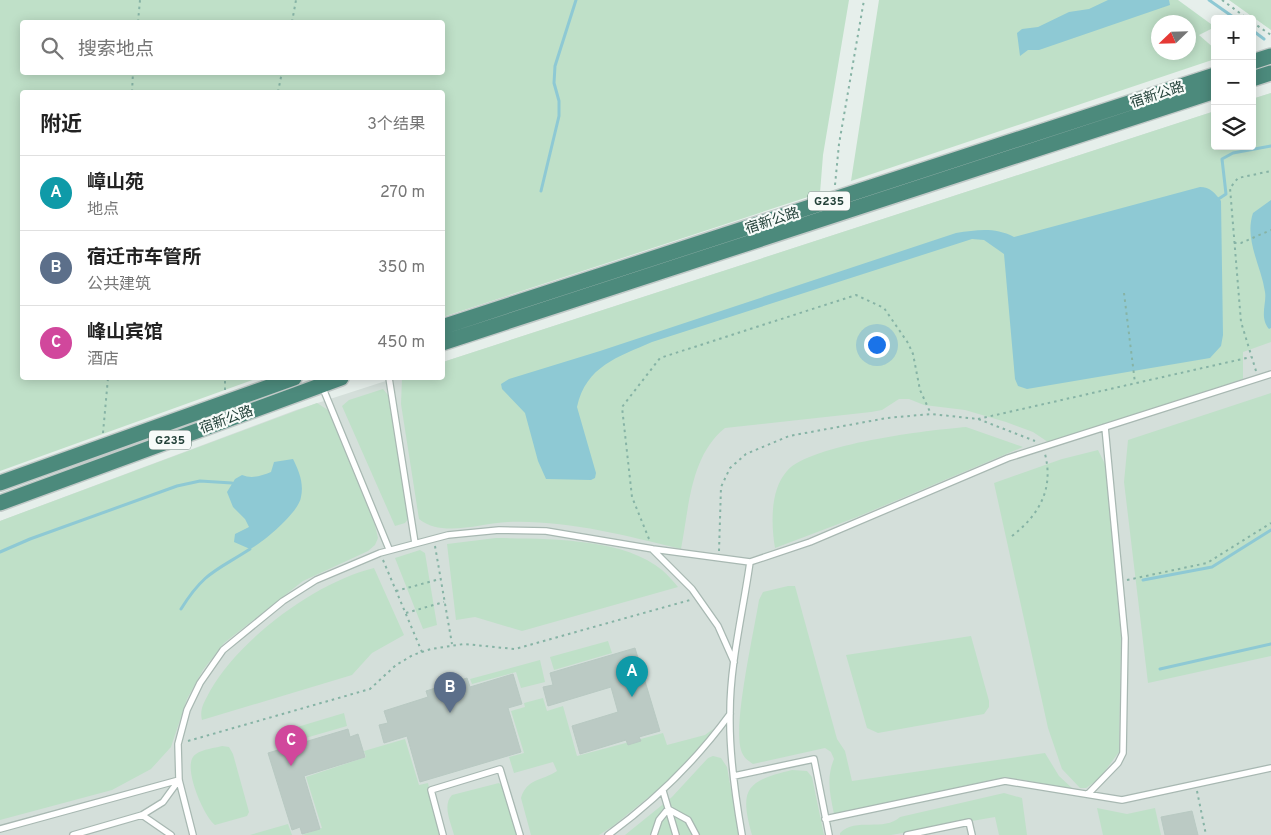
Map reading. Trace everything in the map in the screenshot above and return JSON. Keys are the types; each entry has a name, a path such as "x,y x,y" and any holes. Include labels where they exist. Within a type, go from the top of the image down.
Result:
{"highway":[{"path":"1256,61 1271,56"},
{"path":"1256,78 1271,73"},
{"name":"宿新公路","path":"445,326 1211,76"},
{"name":"宿新公路","path":"445,343 1211,92"},
{"name":"宿新公路","path":"0,483 288,380"},
{"name":"宿新公路","path":"0,503 334,380"}],"lane":[{"path":"193,835 179,780 178,744 187,710 200,683 223,650 283,601 316,580 389,549 448,534 499,530 546,531 653,549 750,562 810,542 1008,458 1271,374"},
{"path":"389,380 415,543"},
{"path":"321,384 389,549"},
{"path":"1088,794 1118,763 1123,753 1125,638 1105,427"},
{"path":"653,549 698,598 718,626 734,662"},
{"path":"742,835 734,776 730,714 734,662 750,562"},
{"path":"608,835 663,792 708,743 730,714"},
{"path":"734,776 814,759 828,835"},
{"path":"825,819 1005,781 1122,800 1271,768"},
{"path":"442,835 431,790 500,769 520,835"},
{"path":"73,835 142,815 163,802 179,780"},
{"path":"0,829 179,780"},
{"path":"663,792 676,835"},
{"path":"654,835 659,820 668,808"},
{"path":"668,808 688,820 696,835"},
{"path":"142,815 171,835"},
{"path":"907,835 969,822 972,835"}],"path":[{"path":"138,20 140,0"},
{"path":"292,20 296,0"},
{"path":"834,199 839,144 864,0"},
{"path":"1222,0 1243,15"},
{"path":"1256,25 1271,35"},
{"path":"132,90 133,75"},
{"path":"278,90 281,75"},
{"path":"1258,378 1241,322 1233,243 1234,230 1230,188 1238,178 1271,171"},
{"path":"1233,243 1249,240 1271,230"},
{"path":"1124,293 1135,383"},
{"path":"653,549 632,496 622,407 660,358 856,295 884,308 908,342 913,354 920,390 931,414"},
{"path":"978,419 1251,357"},
{"path":"102,446 108,380"},
{"path":"719,558 721,487 730,468 746,454 788,436 887,418 931,414 978,419 1031,438 1043,447 1048,476 1047,492 1028,524 1012,536"},
{"path":"1120,582 1207,563 1271,523"},
{"path":"433,538 452,644"},
{"path":"380,553 422,652"},
{"path":"396,591 440,579"},
{"path":"178,744 370,689 396,665 422,652 452,644 515,649 698,598"},
{"path":"406,613 444,602"},
{"path":"1196,784 1206,835"}],"shaded area":[{"path":"1271,93 1271,835 0,835 0,521 296,410 389,380 445,380 445,361 1211,112 1211,150 1256,150 1256,98"}],"green space":[{"path":"0,0 849,0 823,155 820,193 445,316 445,90 20,90 20,380 252,380 0,471"},
{"path":"879,0 1178,0 1211,24 1211,29 1199,35 1211,46 1211,60 851,181"},
{"path":"1229,0 1271,0 1271,30 1256,19 1256,15 1250,15"},
{"path":"1271,93 1271,342 1243,352 1243,379 1048,442 1033,432 1006,422 965,410 924,405 909,399 899,399 882,410 871,412 725,428 704,453 698,468 689,500 681,549 595,530 552,523 508,522 450,529 428,525 419,519 401,404 402,380 445,380 445,361 1211,112 1211,150 1256,150 1256,98"},
{"path":"383,389 388,395 408,519 405,523 395,526 342,406 349,400"},
{"path":"1271,393 1271,656 1148,683 1124,482 1128,440"},
{"path":"317,403 328,410 375,525 378,538 375,545 368,551 303,581 224,643 203,670 187,699 171,747 151,769 112,790 0,820 0,521"},
{"path":"966,427 1023,447 857,517 775,548 773,508 777,488 787,471 800,461 844,446 872,440 926,431"},
{"path":"1098,450 1105,464 1121,636 1119,752 1099,779 1086,788 1080,788 1062,769 1048,728 994,483 1062,459"},
{"path":"496,538 582,542 626,551 646,559 662,570 678,587 522,631 475,617 456,620 447,544"},
{"path":"420,550 425,553 437,625 423,629 395,558"},
{"path":"374,568 404,635 372,653 352,675 202,720 204,702 223,671 259,633 304,599 351,575"},
{"path":"795,586 837,739 845,751 852,781 1045,753 1059,776 1073,789 1006,777 834,814 829,779 834,759 831,752 825,748 751,763 741,750 739,737 745,677 759,600 763,592"},
{"path":"971,636 989,701 989,707 984,714 878,733 867,728 846,655"},
{"path":"608,641 612,653 554,670 550,657"},
{"path":"540,660 545,682 521,688 516,672 472,684 470,679"},
{"path":"543,698 547,711 563,706 577,756 663,733 667,745 705,735 713,729 706,740 666,783 599,835 531,835 521,798 531,783 557,771 553,762 514,773 509,757 524,753 511,711 525,707 524,703"},
{"path":"344,713 347,726 288,743 284,731"},
{"path":"405,739 419,785 428,783 440,835 302,835 322,828 306,777 366,757 364,751"},
{"path":"222,746 229,747 233,754 249,812 247,816 215,825 205,812 195,790 191,768 192,759 196,754"},
{"path":"713,756 721,758 727,767 739,835 625,835 672,797 708,758"},
{"path":"792,770 807,771 812,777 824,835 752,835 746,807 750,789 765,778"},
{"path":"499,783 504,788 518,835 454,835 447,809 452,795"},
{"path":"1004,793 1022,798 1027,835 999,835 995,817 891,835 840,835 847,828 854,826 886,824 900,817"},
{"path":"1097,808 1127,814 1155,808 1161,835 1103,835"},
{"path":"288,824 292,835 250,835"}],"water":[{"path":"1108,0 1169,0 1170,5 1039,50 1028,50 1020,56 1017,33 1022,29 1038,27 1069,12 1089,9"},
{"path":"1200,187 1212,191 1221,201 1223,335 1221,346 1210,358 1027,389 1018,386 1015,379 1004,254 984,240 972,239 652,342 616,358 596,372 588,382 581,393 577,407 596,473 595,478 591,480 546,479 538,461 525,413 502,389 501,384 509,379 600,351 956,233 979,230 1000,232 1014,237"},
{"path":"1271,200 1271,328 1269,329 1264,320 1265,292 1252,243 1251,223 1253,213"},
{"path":"293,459 302,487 299,503 288,518 264,540 250,549 234,542 235,534 249,527 245,519 233,507 227,492 235,479 242,475 253,477 264,475 271,472 274,462"}],"building":[{"path":"635,648 660,731 639,737 641,741 628,745 626,740 580,754 572,726 618,712 611,687 548,706 543,687 553,685 550,673"},
{"path":"513,674 522,704 508,708 521,752 420,782 407,736 384,743 379,725 388,723 384,711 428,697 426,691 467,678 470,687"},
{"path":"348,729 350,737 358,734 365,757 304,776 320,829 302,834 300,827 292,830 268,753"},
{"path":"1192,811 1198,835 1165,835 1161,817"}],"waterway":[{"path":"541,191 559,116 559,101 554,83 555,66 576,0"},
{"path":"1209,0 1230,15"},
{"path":"1256,33 1264,39"},
{"path":"1217,200 1226,194 1222,159 1233,153 1271,146"},
{"path":"0,552 30,539 177,486 200,481 232,483"},
{"path":"1143,580 1212,567 1271,530"},
{"path":"181,609 197,587 211,573 250,549"},
{"path":"1160,669 1271,644"}],"place":[{"name":"嶂山苑","path":"632,697"},
{"name":"宿迁市车管所","path":"450,713"},
{"name":"峰山宾馆","path":"291,766"}]}
